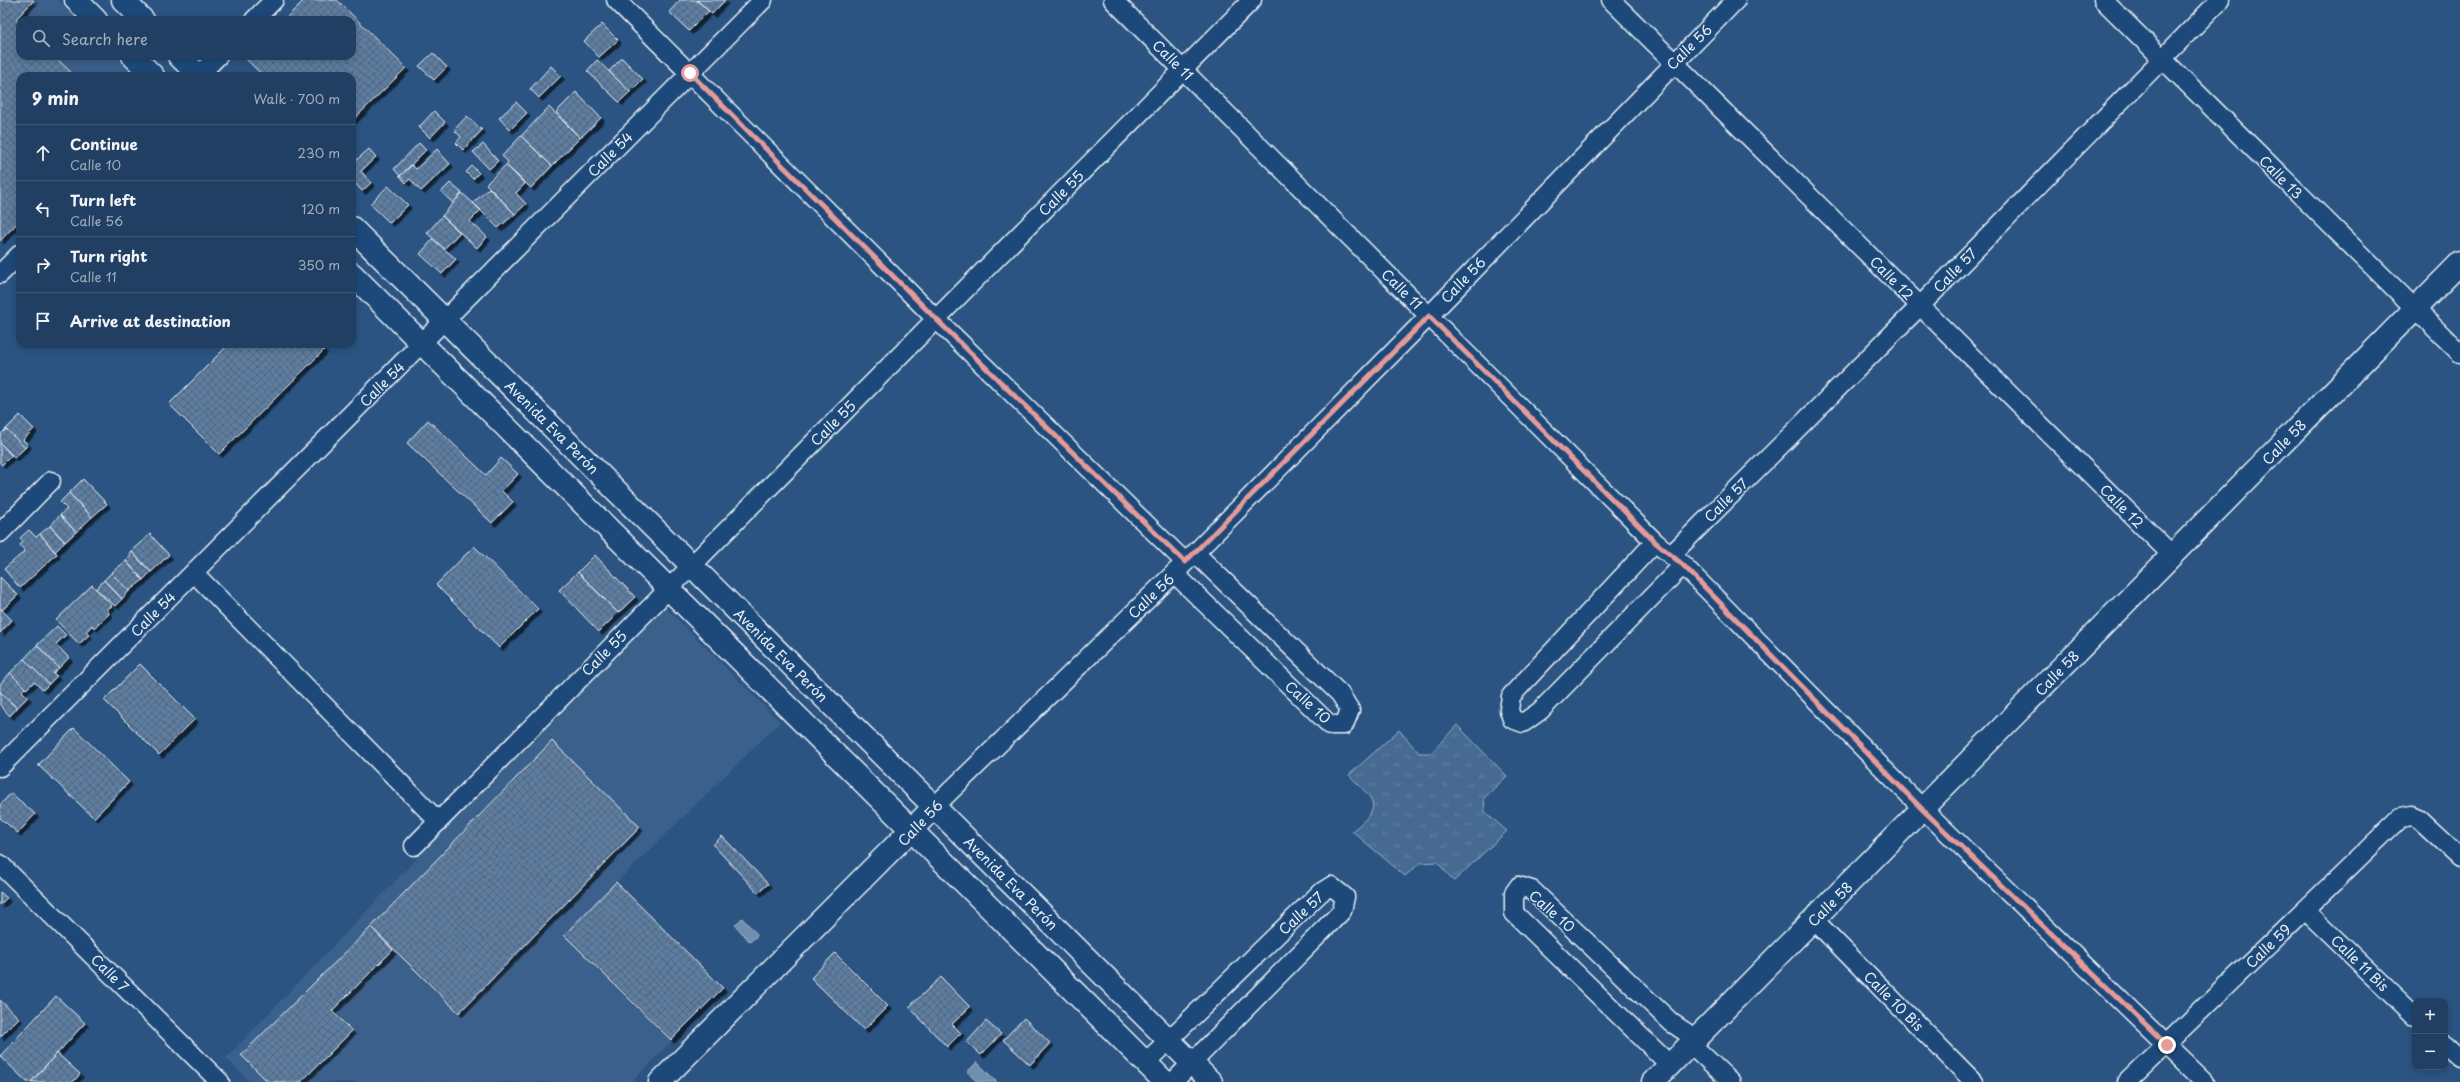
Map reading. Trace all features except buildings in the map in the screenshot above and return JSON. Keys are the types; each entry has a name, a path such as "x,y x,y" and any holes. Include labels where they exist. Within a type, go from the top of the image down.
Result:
{"main road":[{"path":"76,0 92,16"},
{"path":"123,0 139,16"},
{"path":"137,60 149,72"},
{"path":"183,60 195,72"},
{"name":"Avenida Eva Perón","path":"356,232 1210,1082"},
{"name":"Calle 58","path":"1653,1082 1923,810 2460,263"},
{"path":"356,278 1165,1082"},
{"name":"Calle 56","path":"660,1082 912,831 934,807"}],"street":[{"path":"258,16 274,0"},
{"name":"Calle 10","path":"616,0 936,319 1185,563 1330,725 1344,725 1350,710 1340,694 1185,563"},
{"name":"Calle 54","path":"0,768 763,0"},
{"name":"Calle 11","path":"1113,0 1655,542 1677,560 1923,810 2205,1082"},
{"name":"Calle 55","path":"414,846 1252,0"},
{"name":"Calle 12","path":"1612,0 2172,555"},
{"name":"Calle 56","path":"934,807 1185,563 1429,316 1674,62 1736,0"},
{"name":"Calle 13","path":"2103,0 2460,353"},
{"name":"Calle 57","path":"1655,542 1511,696 1509,710 1512,719 1523,723 1540,711 1677,560 1920,306 2220,0"},
{"path":"203,72 214,60"},
{"path":"0,274 16,258"},
{"path":"0,533 51,481"},
{"path":"194,573 438,821"},
{"name":"Calle 59","path":"2127,1082 2167,1045 2400,818 2412,816 2419,819 2460,857"},
{"name":"Calle 7","path":"0,864 220,1082"},
{"name":"Calle 57","path":"1145,1063 1170,1041 1320,893 1331,886 1345,897 1342,911 1173,1082"},
{"name":"Calle 10","path":"1670,1065 1514,913 1514,893 1519,886 1532,890 1693,1042 1730,1082"},
{"name":"Calle 11 Bis","path":"2305,910 2412,1013"},
{"name":"Calle 10 Bis","path":"1814,920 1974,1082"},
{"path":"2448,1048 2460,1059"}],"shaded area":[{"path":"0,0 58,0 74,16 16,16 16,60 119,60 131,72 16,72 16,224 0,241"},
{"path":"661,603 780,722 617,882 723,988 632,1082 250,1082 226,1058"},
{"path":"742,918 758,935 750,942 735,925"},
{"path":"977,1062 997,1082 977,1082 967,1072"}],"green space":[{"path":"1457,725 1507,776 1484,798 1485,812 1507,831 1454,881 1437,862 1420,863 1405,876 1352,831 1369,815 1372,809 1372,803 1370,797 1349,775 1399,730 1419,753 1431,753"}],"route":[{"path":"690,73 936,319 1185,562 1429,316 1655,542 1683,565 1923,810 2167,1045"}]}
